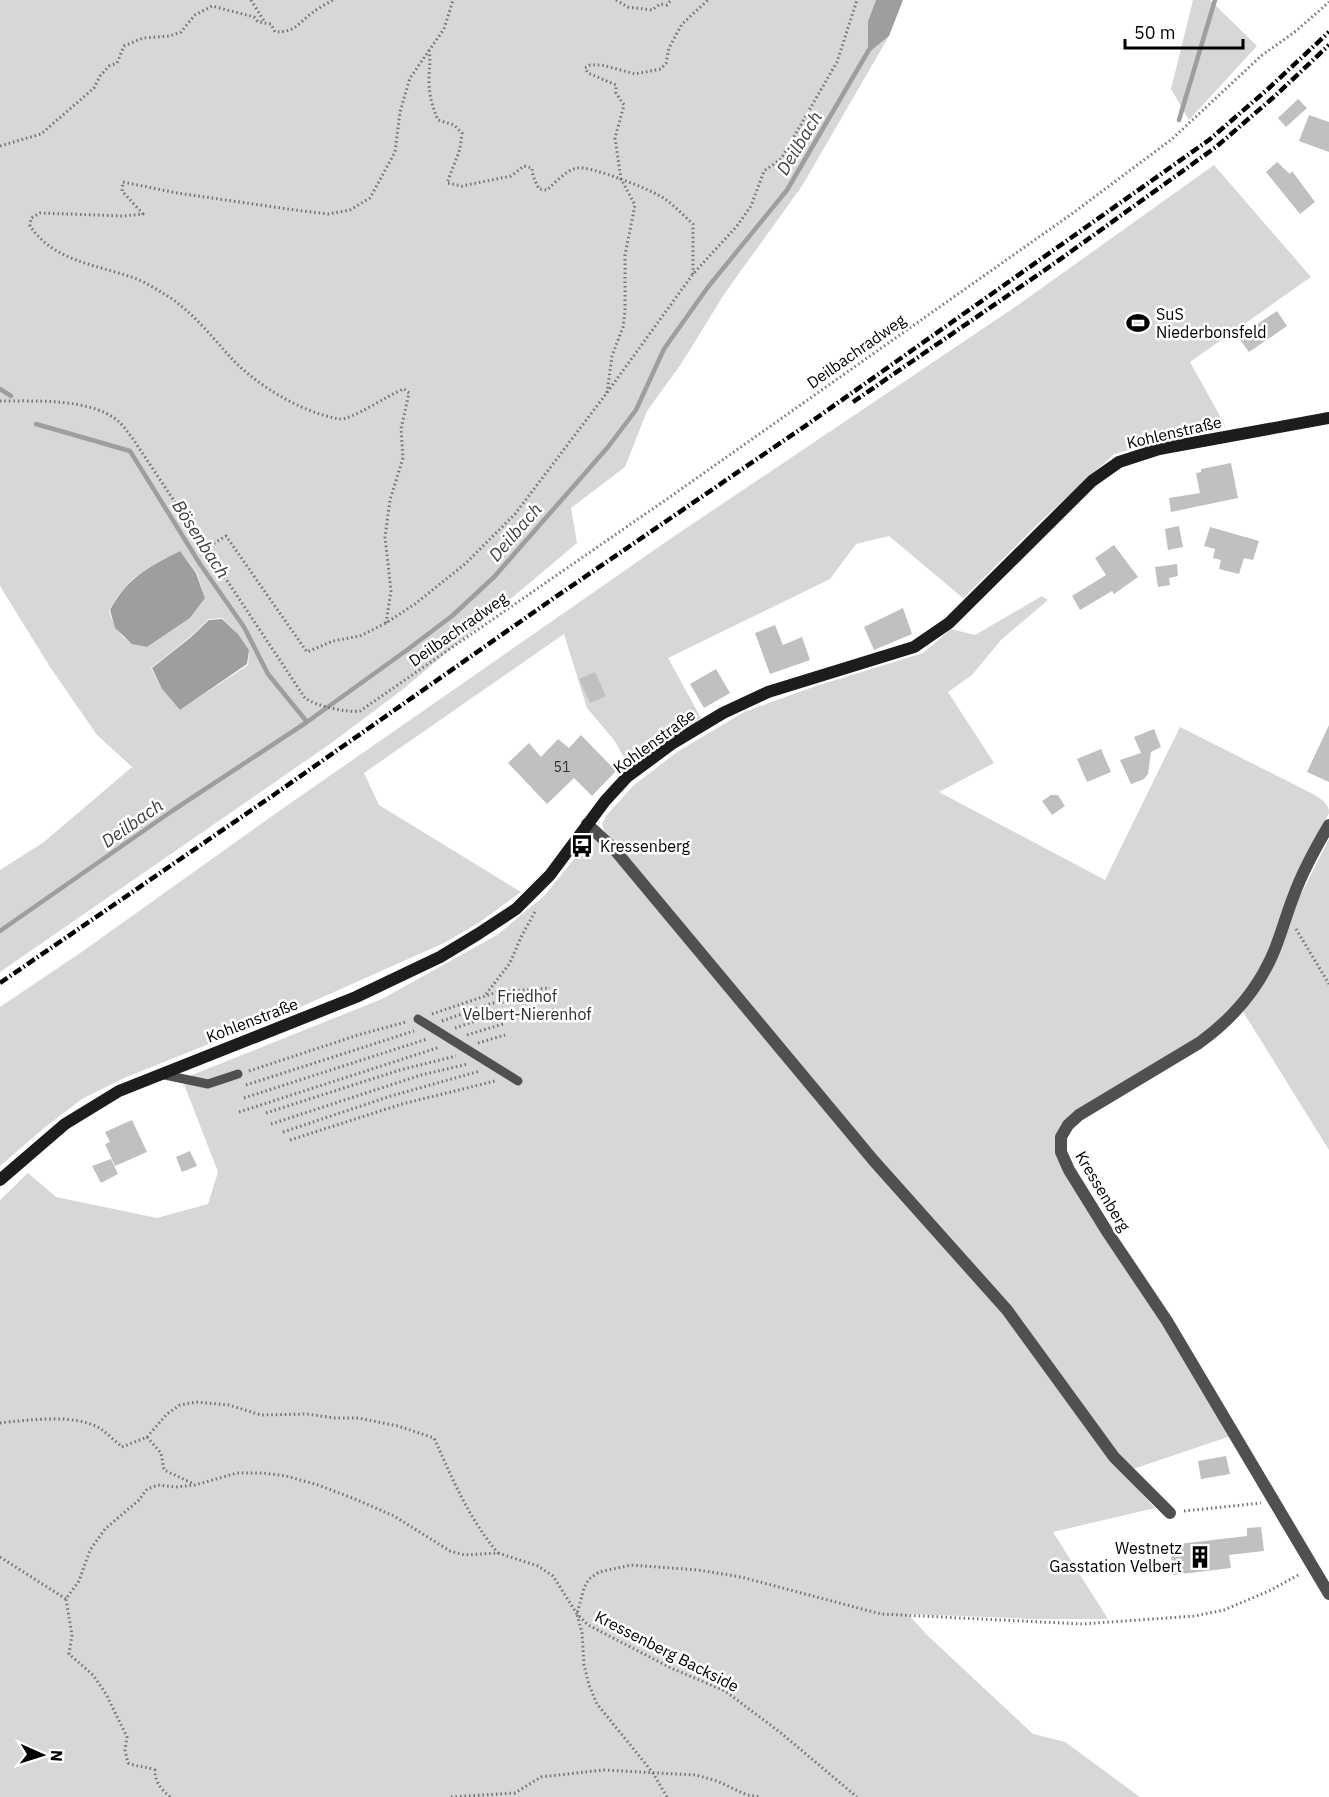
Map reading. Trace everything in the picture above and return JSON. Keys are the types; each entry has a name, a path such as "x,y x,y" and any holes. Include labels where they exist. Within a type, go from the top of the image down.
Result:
{"main road":[{"name":"Kohlenstraße","path":"0,1180 65,1124 119,1090 356,997 440,957 516,909 550,875 605,801 627,777 673,743 723,713 768,692 914,647 949,623 1092,481 1119,462 1159,449 1329,418"}],"street":[{"path":"587,824 615,849 874,1161 1007,1310 1114,1457 1170,1513"},
{"name":"Kressenberg","path":"1329,825 1311,857 1273,954 1261,978 1233,1015 1199,1042 1079,1115 1068,1125 1061,1137 1061,1152 1081,1191 1167,1321 1329,1594"}],"lane":[{"path":"418,1019 515,1079"},
{"path":"160,1074 208,1084 238,1074"}],"path":[{"path":"251,0 265,23"},
{"path":"0,146 41,134 94,88 100,76 109,66 117,63 124,46 143,38 170,36 181,32 195,15 212,6 254,16 258,22 271,24 275,32 287,32 297,27 311,13 333,0"},
{"path":"386,622 391,591 384,537 390,500 403,458 401,429 409,393 404,389 392,393 343,419 327,416 276,394 234,361 202,325 170,297 136,279 63,255 46,246 30,226 31,218 40,213 123,216 143,214 122,191 123,182 177,193 295,210 328,214 350,210 370,198 395,152 400,112 410,78 444,29 453,0"},
{"path":"616,0 628,7 652,10 660,4 667,5 671,0"},
{"path":"606,394 612,356 624,319 625,255 635,205 621,179 615,138 624,105 616,93 616,85 588,73 585,68 590,65 602,65 635,74 661,69 666,63 669,48 682,24 708,0"},
{"path":"0,401 83,405 118,421 133,439 206,548 226,536 308,652 333,641 360,636 415,604 465,564 515,514 693,274 737,226 751,206 764,171 781,159 837,62 857,0"},
{"name":"Deilbachradweg","path":"206,548 305,698 314,703 354,712 360,711 667,499 1073,213 1172,139 1261,56 1296,31 1329,2"},
{"path":"429,50 432,62 429,78 431,102 438,120 454,125 462,133 460,149 447,183 462,186 512,176 524,166 532,168 539,189 547,190 570,170 580,167 591,168 621,179 664,197 693,224 693,274"},
{"path":"485,995 510,963 538,906"},
{"path":"1287,914 1329,984"},
{"path":"238,1074 358,1035 418,1019 485,995 522,989 550,988"},
{"path":"246,1085 493,1003 554,998"},
{"path":"244,1098 438,1036 499,1013 553,1010"},
{"path":"239,1112 455,1042 458,1038 503,1024"},
{"path":"266,1113 400,1070 459,1055 467,1050 468,1046 505,1035"},
{"path":"271,1124 421,1075 484,1060"},
{"path":"283,1132 391,1096 496,1067"},
{"path":"290,1140 402,1104 515,1079"},
{"path":"0,1423 24,1420 85,1422 100,1428 122,1447 147,1437 167,1414 180,1405 196,1402 229,1405 261,1415 307,1414 358,1418 422,1433 434,1437 459,1494 487,1540 498,1553"},
{"path":"147,1437 161,1453 164,1470 195,1485"},
{"name":"Kressenberg Backside","path":"66,1599 79,1581 90,1550 105,1529 139,1500 147,1489 158,1485 176,1487 195,1485 237,1473 286,1476 318,1485 394,1516 450,1551 464,1555 498,1553 538,1566 553,1576 577,1614 588,1624 671,1668 725,1691 782,1733 857,1797"},
{"path":"1170,1513 1274,1502"},
{"path":"0,1557 66,1599 72,1635 69,1653 93,1675 106,1694 127,1737 125,1750 128,1762 135,1766 145,1766 155,1770 160,1789 170,1797"},
{"path":"667,1797 653,1773 597,1704 589,1685 577,1614 584,1588 589,1579 599,1572 631,1565 698,1570 741,1577 881,1614 1082,1624 1194,1616 1224,1610 1269,1591 1312,1567"},
{"path":"451,1797 515,1792 541,1777 603,1770 696,1775 717,1781 747,1795 761,1797"}],"green space":[{"path":"0,0 876,0 868,21 868,52 889,36 802,186 725,293 681,364 647,411 625,467 571,508 577,543 402,690 330,744 0,972 0,870 44,842 132,767 97,735 50,667 0,586","holes":["180,551 197,573 205,598 190,618 147,647 122,636 109,611 116,600 138,575 157,562","222,618 238,634 249,650 248,665 180,710 162,689 151,668 209,619"]},
{"path":"1193,0 1210,0 1257,46 1189,120 1171,89"},
{"path":"1214,165 1311,277 1190,362 1225,425 1114,454 1041,521 963,598 889,536 856,544 830,579 668,658 701,718 629,766 614,740 587,708 564,634 364,773 379,805 521,892 480,922 444,943 296,1009 124,1078 82,1099 0,1166 0,1007 673,537 1018,305"},
{"path":"1042,596 1048,600 1001,640 972,675 948,692 994,763 939,792 1105,880 1180,727 1313,794 1324,802 1329,810 1307,856 1268,956 1252,986 1219,1025 1076,1113 1059,1154 1165,1323 1231,1436 1133,1469 1116,1456 1010,1309 607,839 602,824 606,816 633,786 677,752 744,712 813,687 923,653 951,629 975,635"},
{"name":"Friedhof Velbert-Nierenhof","path":"592,837 619,861 1005,1314 1111,1459 1155,1508 1053,1532 1108,1619 1034,1619 908,1614 926,1634 1033,1734 1065,1742 1140,1797 0,1797 0,1200 28,1173 56,1197 157,1218 208,1204 218,1172 182,1079 382,999 497,935 544,896"},
{"path":"1329,839 1329,1150 1242,1010"}],"shaded area":[{"path":"876,0 903,0 889,36 868,53 868,21"},
{"path":"180,551 196,573 205,598 190,618 147,647 132,644 115,628 110,610 131,581 158,562"},
{"path":"222,619 238,634 249,650 247,664 180,710 162,689 152,668 209,620"}],"building":[{"path":"1298,99 1307,108 1286,127 1278,118"},
{"path":"1309,115 1329,122 1329,152 1299,141"},
{"path":"1277,162 1290,174 1292,171 1315,202 1300,214 1266,172"},
{"name":"SuS Niederbonsfeld","path":"1277,311 1287,326 1249,352 1238,337"},
{"path":"1231,463 1238,498 1171,512 1169,498 1200,493 1196,473 1201,472 1201,469"},
{"path":"1179,526 1183,547 1168,550 1165,529"},
{"path":"1210,527 1259,541 1253,560 1244,558 1239,574 1219,569 1221,560 1213,558 1215,549 1204,546"},
{"path":"1114,545 1138,577 1114,594 1112,591 1080,610 1072,596 1106,575 1095,558"},
{"path":"1177,564 1178,576 1169,578 1170,585 1158,587 1155,567"},
{"path":"903,608 912,634 874,650 864,627"},
{"path":"775,625 783,645 802,637 810,660 770,674 755,633"},
{"path":"716,669 730,693 704,708 690,684"},
{"path":"595,672 606,696 590,703 579,679"},
{"path":"1329,725 1329,782 1307,772"},
{"path":"1154,729 1161,747 1151,752 1148,774 1144,779 1131,784 1120,760 1141,753 1134,737"},
{"path":"581,735 616,771 592,796 574,778 547,804 508,763 529,743 541,757 558,739 569,748"},
{"path":"1101,749 1111,772 1087,782 1077,759"},
{"path":"1051,795 1058,795 1065,806 1052,815 1042,801"},
{"path":"132,1120 147,1152 115,1166 105,1144 110,1142 105,1132"},
{"path":"190,1151 197,1166 182,1172 176,1157"},
{"path":"111,1159 118,1174 101,1183 92,1166"},
{"path":"1226,1456 1230,1474 1201,1479 1198,1461"},
{"name":"Westnetz Gasstation Velbert","path":"1261,1527 1264,1551 1229,1555 1231,1568 1173,1575 1170,1545 1247,1536 1247,1528"}],"waterway":[{"path":"1179,120 1215,0"},
{"name":"Deilbach","path":"0,931 172,811 307,722 452,616 494,577 608,447 636,410 664,349 708,287 787,190 870,48"},
{"name":"Bösenbach","path":"0,389 11,396"},
{"name":"Bösenbach","path":"36,424 130,451 200,564 244,627 268,674 307,722"}],"railway":[{"path":"0,983 808,424 1209,140 1329,32"},
{"path":"853,402 1055,263 1216,147 1329,45"}],"place":[{"name":"SuS Niederbonsfeld","path":"1138,323"},
{"name":"Kressenberg","path":"582,846"},
{"name":"Westnetz Gasstation Velbert","path":"1200,1557"}]}
